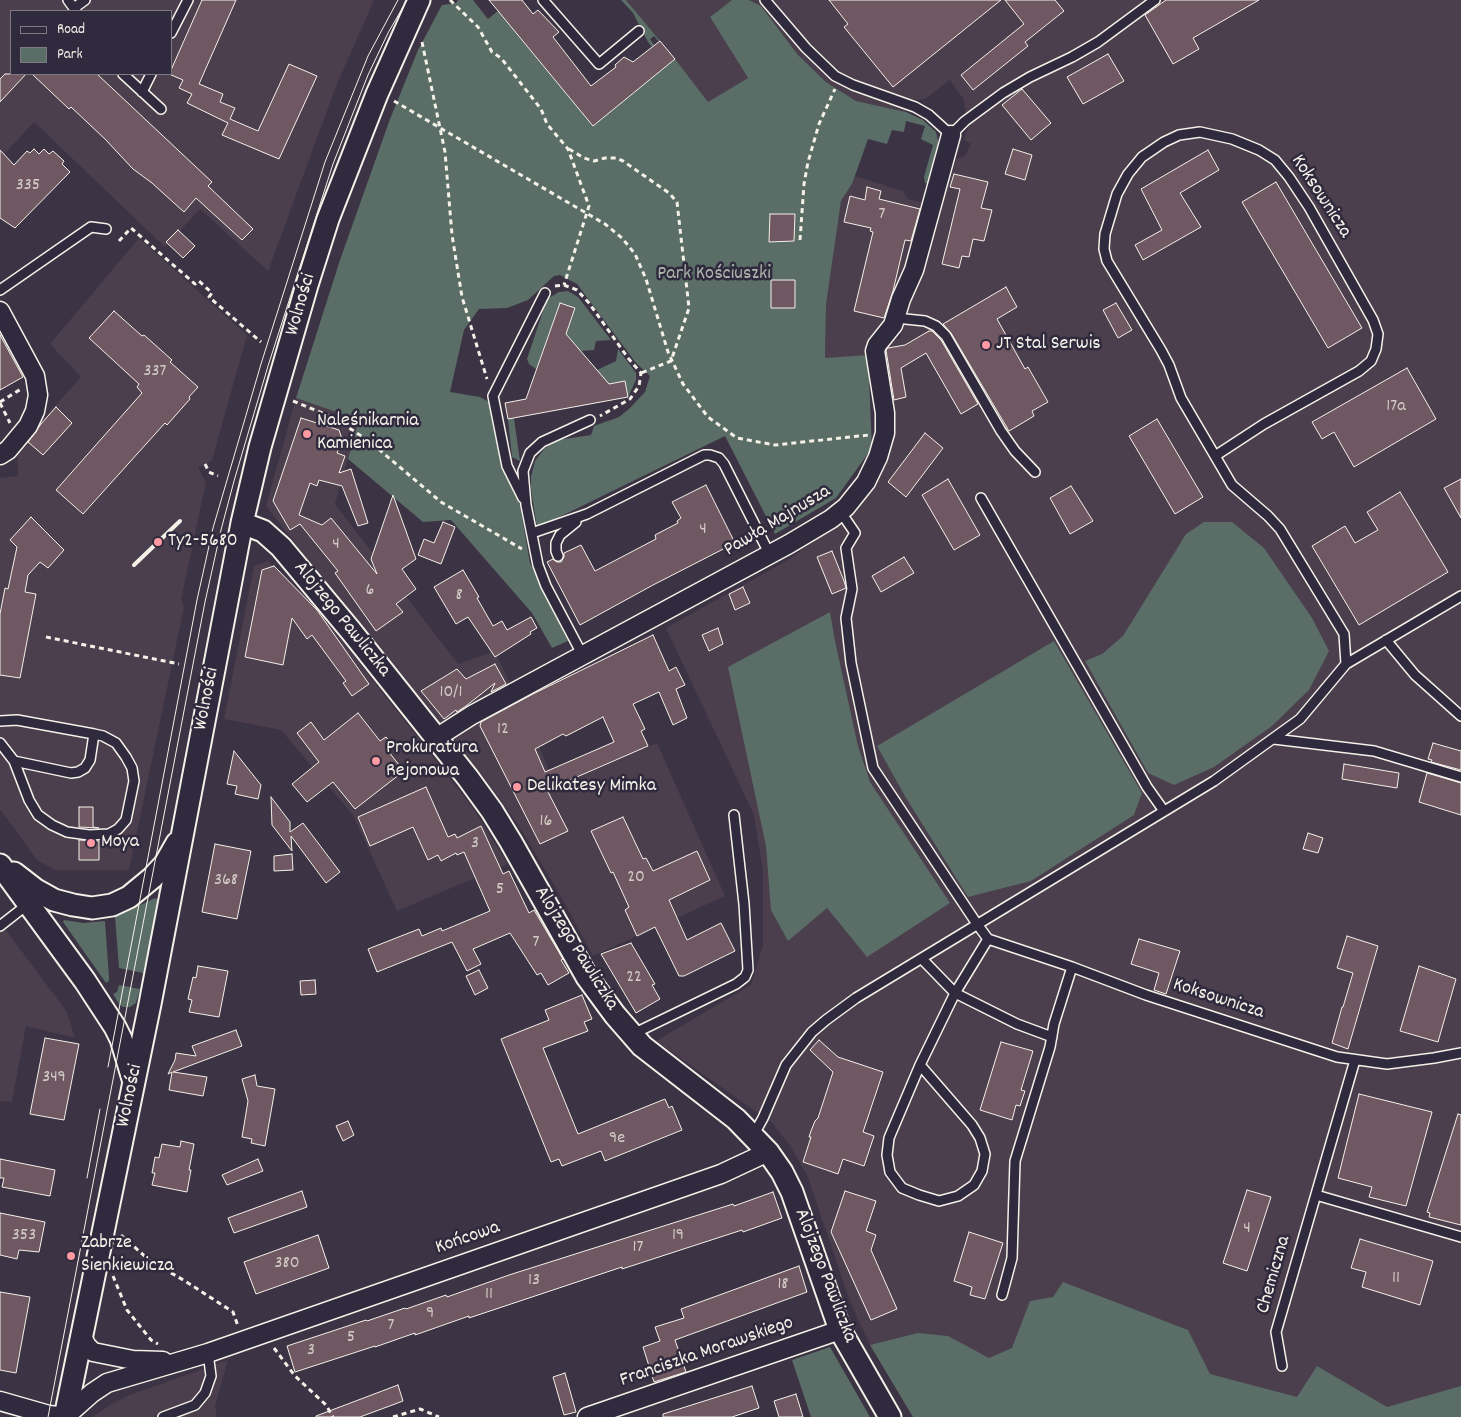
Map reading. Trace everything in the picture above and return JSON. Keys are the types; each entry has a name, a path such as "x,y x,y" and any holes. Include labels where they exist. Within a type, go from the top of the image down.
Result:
{"street":[{"name":"Wolności","path":"65,1417 150,1004 242,523 263,439 328,219 377,94 419,0"},
{"name":"Pawła Majnusza","path":"436,738 472,715 770,555 846,507 866,482 878,457 884,433 885,413 875,351 877,345 888,333 896,318 901,299 914,270 952,135"},
{"path":"0,311 34,376 38,395 35,411 28,426 8,450 0,455"},
{"name":"Alojzego Pawliczka","path":"242,523 263,531 281,547 351,631 468,778 492,811 588,977 615,1016 642,1046 736,1119 768,1152 782,1172 792,1192 840,1330 890,1417"},
{"path":"0,864 36,890 54,900 92,908 112,905 129,897 152,878 165,864 175,848 185,824"},
{"path":"0,864 96,997 121,1039 134,1082"},
{"path":"96,997 106,1007 124,1018 135,1017 150,1004"},
{"name":"Końcowa","path":"65,1417 92,1393 107,1383 208,1353 721,1174 768,1152"},
{"name":"Franciszka Morawskiego","path":"587,1417 840,1330"},
{"name":"Końcowa","path":"81,1335 93,1352 132,1360 181,1362"},
{"path":"0,1400 49,1415 65,1417"}],"lane":[{"path":"73,6 85,0"},
{"path":"172,31 188,0"},
{"path":"543,0 599,64 639,30"},
{"path":"765,0 821,64 840,78 853,85 915,107 929,115 952,135 965,121 1003,93 1089,47 1155,0"},
{"path":"124,75 161,110"},
{"path":"142,92 150,75"},
{"name":"Koksownicza","path":"1215,456 1272,419 1359,371 1371,361 1376,349 1378,334 1373,320 1309,207 1275,160 1259,150 1232,139 1200,132 1179,134 1164,142 1142,157 1128,174 1117,194 1105,234 1104,248 1107,261 1161,350 1169,365 1181,398 1232,486 1268,516 1280,529 1344,634 1346,664"},
{"path":"0,290 91,227 106,229"},
{"path":"526,505 507,466 493,396 545,294"},
{"path":"896,318 926,321 936,326 946,336 1001,430 1015,451 1034,472"},
{"path":"583,657 546,586 537,558 526,505 523,471 530,453 542,442 590,420"},
{"path":"532,533 587,514 696,459 710,455 719,458 724,464 770,555"},
{"path":"981,498 1147,787 1164,811"},
{"path":"840,511 855,533 846,548 852,589 846,618 851,663 873,768 976,924 988,939 955,993 920,1065 889,1138 887,1155 890,1172 902,1188 939,1201 958,1196 974,1185 982,1171 985,1154 980,1138 972,1125 920,1065"},
{"path":"558,556 556,543 560,535 587,514"},
{"path":"753,1136 786,1065 812,1032 826,1020 856,998 976,924 1214,781 1300,719 1346,664 1461,596"},
{"path":"1386,640 1415,675 1461,716"},
{"path":"0,721 17,720 94,734 103,736 116,743 129,763 134,781 126,820 118,829 108,834 89,835 67,832 52,825 38,815 29,800 14,761 0,743"},
{"path":"14,761 71,773 78,772 85,768 90,760 94,734"},
{"path":"1274,739 1374,750 1461,777"},
{"path":"632,1034 736,984 745,977 748,970 744,904 734,815"},
{"path":"0,926 28,904"},
{"name":"Koksownicza","path":"988,939 1072,967 1155,998 1337,1057 1387,1064 1461,1053"},
{"path":"922,959 955,993 1017,1024 1052,1037"},
{"path":"1002,1295 1012,1258 1015,1161 1072,967"},
{"name":"Chemiczna","path":"1282,1366 1276,1332 1355,1060"},
{"path":"1316,1195 1461,1237"},
{"path":"164,1417 195,1405 205,1393 211,1376 208,1353"}],"path":[{"path":"450,0 478,27 492,52 501,58 541,109 547,124 568,149 589,206 564,285"},
{"path":"421,40 445,152 452,235 462,297 493,396"},
{"path":"800,240 804,184 808,162 819,124 840,78"},
{"path":"394,100 440,129 605,224 622,238 635,254 646,279 671,361 683,384 708,417 737,438 775,445 884,433"},
{"path":"568,149 594,161 605,158 616,158 623,161 669,193 677,202 689,308 671,361 641,373"},
{"path":"119,241 131,228 196,284 198,281 212,293 209,297 261,342"},
{"path":"545,294 554,286 564,285 577,290 589,303 641,373 639,386 630,399 590,420"},
{"path":"11,424 0,402 29,385"},
{"path":"292,401 332,417 369,441 441,502 537,558"},
{"path":"205,464 209,472 218,476"},
{"path":"46,637 179,664"},
{"path":"118,1233 149,1260 186,1281 233,1312 239,1328"},
{"path":"111,1270 127,1310 151,1340 163,1346"},
{"path":"263,1333 295,1376 326,1404 332,1417"},
{"path":"393,1417 420,1409 439,1417"}],"shaded area":[{"path":"0,0 374,0 337,84 268,271 200,209 165,247 34,122 0,159"},
{"path":"626,0 732,0 710,17 748,78 708,102"},
{"path":"749,0 1461,0 1461,1417 913,1417 870,1345 858,1320 807,1175 789,1144 772,1123 656,1041 751,985 763,945 763,872 754,815 666,628 788,560 856,510 886,458 880,349 900,338 908,302 921,273 956,159 965,156 971,144 964,140 968,128 964,100 950,80 925,99 907,98 906,112 856,101 826,82 798,55 761,6"},
{"path":"855,176 903,191 907,199 927,203 889,322 867,345 868,355 825,359 826,305 841,201"},
{"path":"139,238 247,335 212,460 198,468 206,482 181,600 184,607 129,870 55,870 37,860 0,809 0,478 18,476 17,448 81,377 50,344"},
{"path":"296,398 359,420 335,504 458,664 495,651 557,787 657,743 725,896 593,956 559,893 517,823 479,771 408,687 266,506"},
{"path":"268,561 320,613 473,808 508,864 397,911 353,815 281,730 224,719 254,566"},
{"path":"0,922 67,1012 75,1038 26,1026 12,1102 0,1101"},
{"path":"228,1360 215,1406 217,1417 92,1417 113,1403 130,1395"}],"green space":[{"name":"Park Kościuszki","path":"458,0 473,0 488,19 498,11 593,126 675,59 708,102 748,78 710,17 732,0 749,0 761,6 798,55 826,82 856,101 906,112 923,120 936,132 940,149 931,184 925,183 924,177 933,145 921,139 925,126 906,121 904,132 892,130 887,144 868,139 852,184 841,201 826,305 825,358 868,355 872,448 836,498 775,534 725,436 537,528 531,489 531,477 535,461 545,448 558,440 591,435 594,426 619,417 645,392 650,376 636,363 577,284 560,275 554,276 528,300 507,308 479,309 464,330 450,392 480,397 489,402 503,470 519,500 530,563 568,641 552,648 532,613 451,520 423,522 348,459 359,420 296,398 340,260 390,119 418,50 442,5 456,3"},
{"path":"621,0 626,0 659,42 654,36 650,39 654,45 652,47 633,13"},
{"path":"568,291 578,297 611,340 596,341 594,350 581,351 566,334 575,308 560,303 536,369 529,364 527,359 547,299 559,292"},
{"path":"618,349 636,373 636,380 628,397 625,381 609,384 597,370 616,361"},
{"path":"514,418 520,461 512,457 508,419"},
{"path":"1204,522 1232,522 1264,548 1312,618 1329,651 1309,690 1272,726 1214,767 1174,785 1148,773 1085,661 1102,654 1123,636 1186,534"},
{"path":"830,612 858,746 870,782 950,903 867,957 827,908 788,941 771,910 766,846 728,667"},
{"path":"1054,641 1142,793 1134,815 1031,881 968,897 906,798 877,746"},
{"path":"155,898 158,900 159,905 143,973 119,968 115,917"},
{"path":"64,920 84,923 105,921 109,981 106,983 63,922"},
{"path":"119,985 140,989 136,1003 130,1007 123,1007 119,1004 113,994 117,992"},
{"path":"1063,1282 1188,1330 1210,1374 1297,1397 1317,1366 1387,1407 1461,1386 1461,1417 913,1417 870,1345 918,1333 948,1336 989,1358 1012,1348 1030,1301 1053,1297"},
{"path":"830,1347 870,1417 811,1417 792,1360"}],"building":[{"path":"202,0 236,0 199,84 223,94 220,102 235,108 230,119 258,131 289,64 317,76 279,159 222,135 228,123 187,103 192,94 179,88 183,80 171,75 172,68"},
{"path":"489,0 522,0 533,14 538,10 559,32 553,37 591,86 616,67 615,65 624,57 633,62 660,41 675,59 593,126"},
{"path":"829,0 1001,0 893,87 844,27 848,24"},
{"path":"1005,0 1055,0 1064,11 1025,42 1028,46 973,90 961,75 1024,24"},
{"path":"1166,0 1259,0 1193,38 1199,49 1173,64 1145,15"},
{"path":"1108,54 1124,81 1083,104 1067,77"},
{"path":"5,74 25,75 0,102 0,79"},
{"path":"33,75 98,75 212,182 208,186 253,229 242,240 196,198 184,212 152,183 133,169 71,107 69,109"},
{"path":"1022,89 1051,123 1031,140 1002,105"},
{"path":"34,149 39,154 44,149 49,154 53,151 64,161 62,164 70,172 15,228 0,218 0,150 14,165 27,151 30,153"},
{"path":"1013,149 1032,155 1025,180 1005,174"},
{"path":"1208,150 1219,170 1180,193 1201,227 1143,260 1135,245 1162,230 1141,189"},
{"path":"954,174 988,182 981,208 992,210 984,241 973,239 969,257 962,256 959,268 942,264 960,189 950,187"},
{"path":"1276,182 1362,328 1328,348 1242,202"},
{"path":"867,187 881,191 879,199 920,209 911,241 905,240 893,291 884,318 854,311 873,232 870,231 871,228 844,222 850,196 865,200"},
{"path":"770,214 795,214 794,241 769,242"},
{"path":"178,230 195,246 183,258 166,242"},
{"path":"771,280 795,280 795,308 771,308"},
{"name":"JT Stal Serwis","path":"1006,287 1017,307 997,319 1025,369 1028,367 1048,402 1032,411 1034,416 1009,431 951,333 943,324"},
{"path":"560,303 575,308 566,334 609,384 625,381 628,397 508,419 505,403 526,399"},
{"path":"1116,303 1132,330 1118,338 1103,310"},
{"path":"114,311 172,360 170,362 198,387 167,425 165,423 83,514 56,490 142,393 137,387 139,384 89,338"},
{"path":"932,331 941,340 978,404 961,414 926,353 901,368 906,397 894,400 886,350 905,345"},
{"path":"0,335 23,377 0,390"},
{"path":"1407,368 1436,419 1354,467 1334,432 1322,439 1312,422"},
{"path":"56,407 72,423 43,455 28,442"},
{"path":"301,418 339,430 342,439 337,453 345,456 339,473 351,469 368,523 358,526 342,486 319,480 317,486 310,483 299,515 322,525 331,518 377,574 371,559 393,495 416,559 402,569 416,589 396,604 403,612 376,631 335,573 338,571 300,524 290,530 273,501"},
{"path":"1157,419 1203,497 1175,514 1129,436"},
{"path":"925,433 943,448 906,497 888,482"},
{"path":"948,479 980,535 954,550 922,495"},
{"path":"1461,479 1461,518 1444,488"},
{"path":"706,485 735,543 580,625 547,562 553,559 561,562 564,553 581,545 595,571 656,539 655,535 678,523 677,521 681,518 672,502"},
{"path":"1071,486 1093,521 1070,534 1050,498"},
{"path":"1400,492 1448,572 1359,625 1312,546 1345,526 1355,543 1378,530 1367,512"},
{"path":"31,517 64,550 48,568 40,562 28,575 25,592 36,594 20,678 0,675 0,614 5,588 8,589 17,547 10,540"},
{"path":"443,522 455,527 441,564 418,555 424,539 434,543"},
{"path":"832,551 846,588 832,594 817,557"},
{"path":"904,557 914,573 881,592 872,576"},
{"path":"274,566 317,610 369,684 352,696 343,683 346,681 312,635 307,639 292,618 283,665 245,657 262,570"},
{"path":"463,570 493,626 502,621 507,630 531,617 537,628 530,632 531,634 495,657 468,617 456,624 434,587"},
{"path":"743,587 750,603 735,610 729,594"},
{"path":"718,628 723,644 709,651 702,635"},
{"path":"653,635 669,671 676,667 685,685 676,689 687,718 673,725 659,692 633,704 645,729 641,731 648,746 547,790 568,831 540,844 480,726 481,722 533,694","holes":["603,717 614,742 545,772 535,749 563,734 566,736"]},
{"path":"495,664 506,684 491,692 495,683 466,706 457,712 456,710 444,719 421,691 457,669 466,679"},
{"path":"358,713 380,741 386,737 394,747 388,751 404,771 355,809 333,782 307,802 292,784 319,762 297,733 311,722 324,740"},
{"path":"1433,743 1461,751 1461,770 1431,762 1432,760 1428,759"},
{"path":"234,751 261,785 258,799 235,794 237,786 227,784"},
{"path":"1344,764 1399,773 1397,788 1342,779"},
{"path":"1427,773 1461,783 1461,815 1419,802"},
{"path":"426,787 448,837 455,834 457,838 481,826 503,874 509,871 529,913 534,910 563,959 561,960 569,973 548,985 541,973 537,975 510,933 473,949 481,964 467,971 452,942 377,972 368,949 419,929 422,936 441,928 442,931 490,911 464,852 457,855 456,853 441,861 438,855 428,860 413,827 370,846 358,817"},
{"path":"271,797 290,822 290,832 303,823 340,872 326,883 291,836 292,851 272,825"},
{"path":"79,807 93,807 93,827 99,828 79,827"},
{"path":"623,817 643,859 646,858 653,871 697,851 710,880 669,900 687,940 721,923 735,951 684,976 679,976 655,927 637,936 625,910 629,907 591,831"},
{"path":"1308,833 1323,838 1318,853 1303,849"},
{"path":"79,840 99,841 99,860 79,860"},
{"path":"215,844 251,851 237,919 202,912"},
{"path":"292,854 293,870 274,871 274,856"},
{"path":"1347,936 1378,946 1348,1049 1332,1043 1353,973 1337,968"},
{"path":"1139,939 1180,951 1166,994 1154,990 1159,973 1131,964"},
{"path":"631,943 655,984 652,985 660,999 636,1013 601,954"},
{"path":"198,966 228,971 219,1017 189,1012 192,1000 188,999 193,977 196,978"},
{"path":"1419,966 1456,979 1438,1042 1400,1031"},
{"path":"479,970 488,988 475,995 466,976"},
{"path":"315,980 316,994 301,995 300,981"},
{"path":"582,995 592,1019 584,1022 588,1031 543,1048 578,1134 665,1099 669,1108 672,1106 682,1130 605,1161 601,1151 562,1166 559,1159 551,1162 501,1039 549,1020 545,1010"},
{"path":"236,1030 242,1046 173,1072 207,1077 203,1096 169,1090 172,1072 168,1074 175,1060 176,1053 196,1056 192,1046"},
{"path":"45,1038 79,1044 64,1120 30,1114"},
{"path":"819,1040 838,1057 883,1072 863,1132 874,1136 864,1166 843,1159 838,1174 803,1162 811,1131 818,1118 833,1072 810,1050"},
{"path":"1001,1042 1033,1051 1021,1090 1025,1091 1020,1106 1016,1105 1012,1120 980,1110"},
{"path":"255,1075 257,1086 275,1089 265,1146 251,1143 252,1139 242,1137 248,1101 242,1079"},
{"path":"1359,1094 1432,1112 1406,1206 1369,1197 1372,1187 1338,1178"},
{"path":"1458,1114 1461,1115 1461,1225 1429,1217 1430,1213 1427,1212"},
{"path":"348,1121 354,1135 343,1141 336,1126"},
{"path":"181,1141 194,1144 187,1192 152,1185 155,1173 152,1173 155,1157 159,1158 162,1144 180,1147"},
{"path":"0,1159 55,1170 50,1196 2,1187 4,1178 0,1178"},
{"path":"258,1159 263,1171 227,1185 222,1175"},
{"path":"1247,1190 1271,1197 1247,1271 1223,1263"},
{"path":"302,1191 307,1207 234,1233 228,1218"},
{"path":"845,1191 876,1201 866,1231 876,1235 871,1250 897,1309 871,1320 831,1232"},
{"path":"773,1192 782,1218 743,1232 742,1230 622,1269 622,1267 469,1318 469,1316 415,1335 415,1333 295,1372 287,1346 446,1295 447,1297 509,1275 733,1204 734,1206"},
{"path":"0,1213 45,1222 39,1252 19,1250 17,1259 0,1255"},
{"path":"969,1232 1003,1243 985,1299 970,1295 972,1287 954,1281"},
{"path":"318,1235 329,1268 256,1294 244,1262"},
{"path":"1360,1239 1433,1261 1420,1305 1362,1287 1366,1272 1351,1268"},
{"path":"799,1266 807,1292 675,1340 686,1372 654,1382 643,1347 660,1341 655,1327 684,1318 681,1309"},
{"path":"0,1292 30,1297 16,1373 0,1370"},
{"path":"565,1373 576,1412 564,1415 553,1377"},
{"path":"398,1385 403,1401 360,1417 316,1417 316,1416"},
{"path":"752,1386 759,1408 732,1417 663,1417 663,1414"},
{"path":"796,1394 803,1417 779,1417 774,1401"}],"tram line":[{"path":"108,1067 197,600 213,528 261,364 325,162 368,56 398,0"},
{"path":"48,1417 205,602 221,530 268,366 333,164 368,75 388,33 407,0"},
{"path":"87,1178 100,1109"}],"railway":[{"path":"134,565 180,521"}],"place":[{"name":"JT Stal Serwis","path":"986,345"},
{"name":"Naleśnikarnia Kamienica","path":"307,434"},
{"name":"Ty2-5680","path":"158,542"},
{"name":"Prokuratura Rejonowa","path":"376,761"},
{"name":"Delikatesy Mimka","path":"517,787"},
{"name":"Moya","path":"91,843"},
{"name":"Zabrze Sienkiewicza","path":"71,1256"}]}
